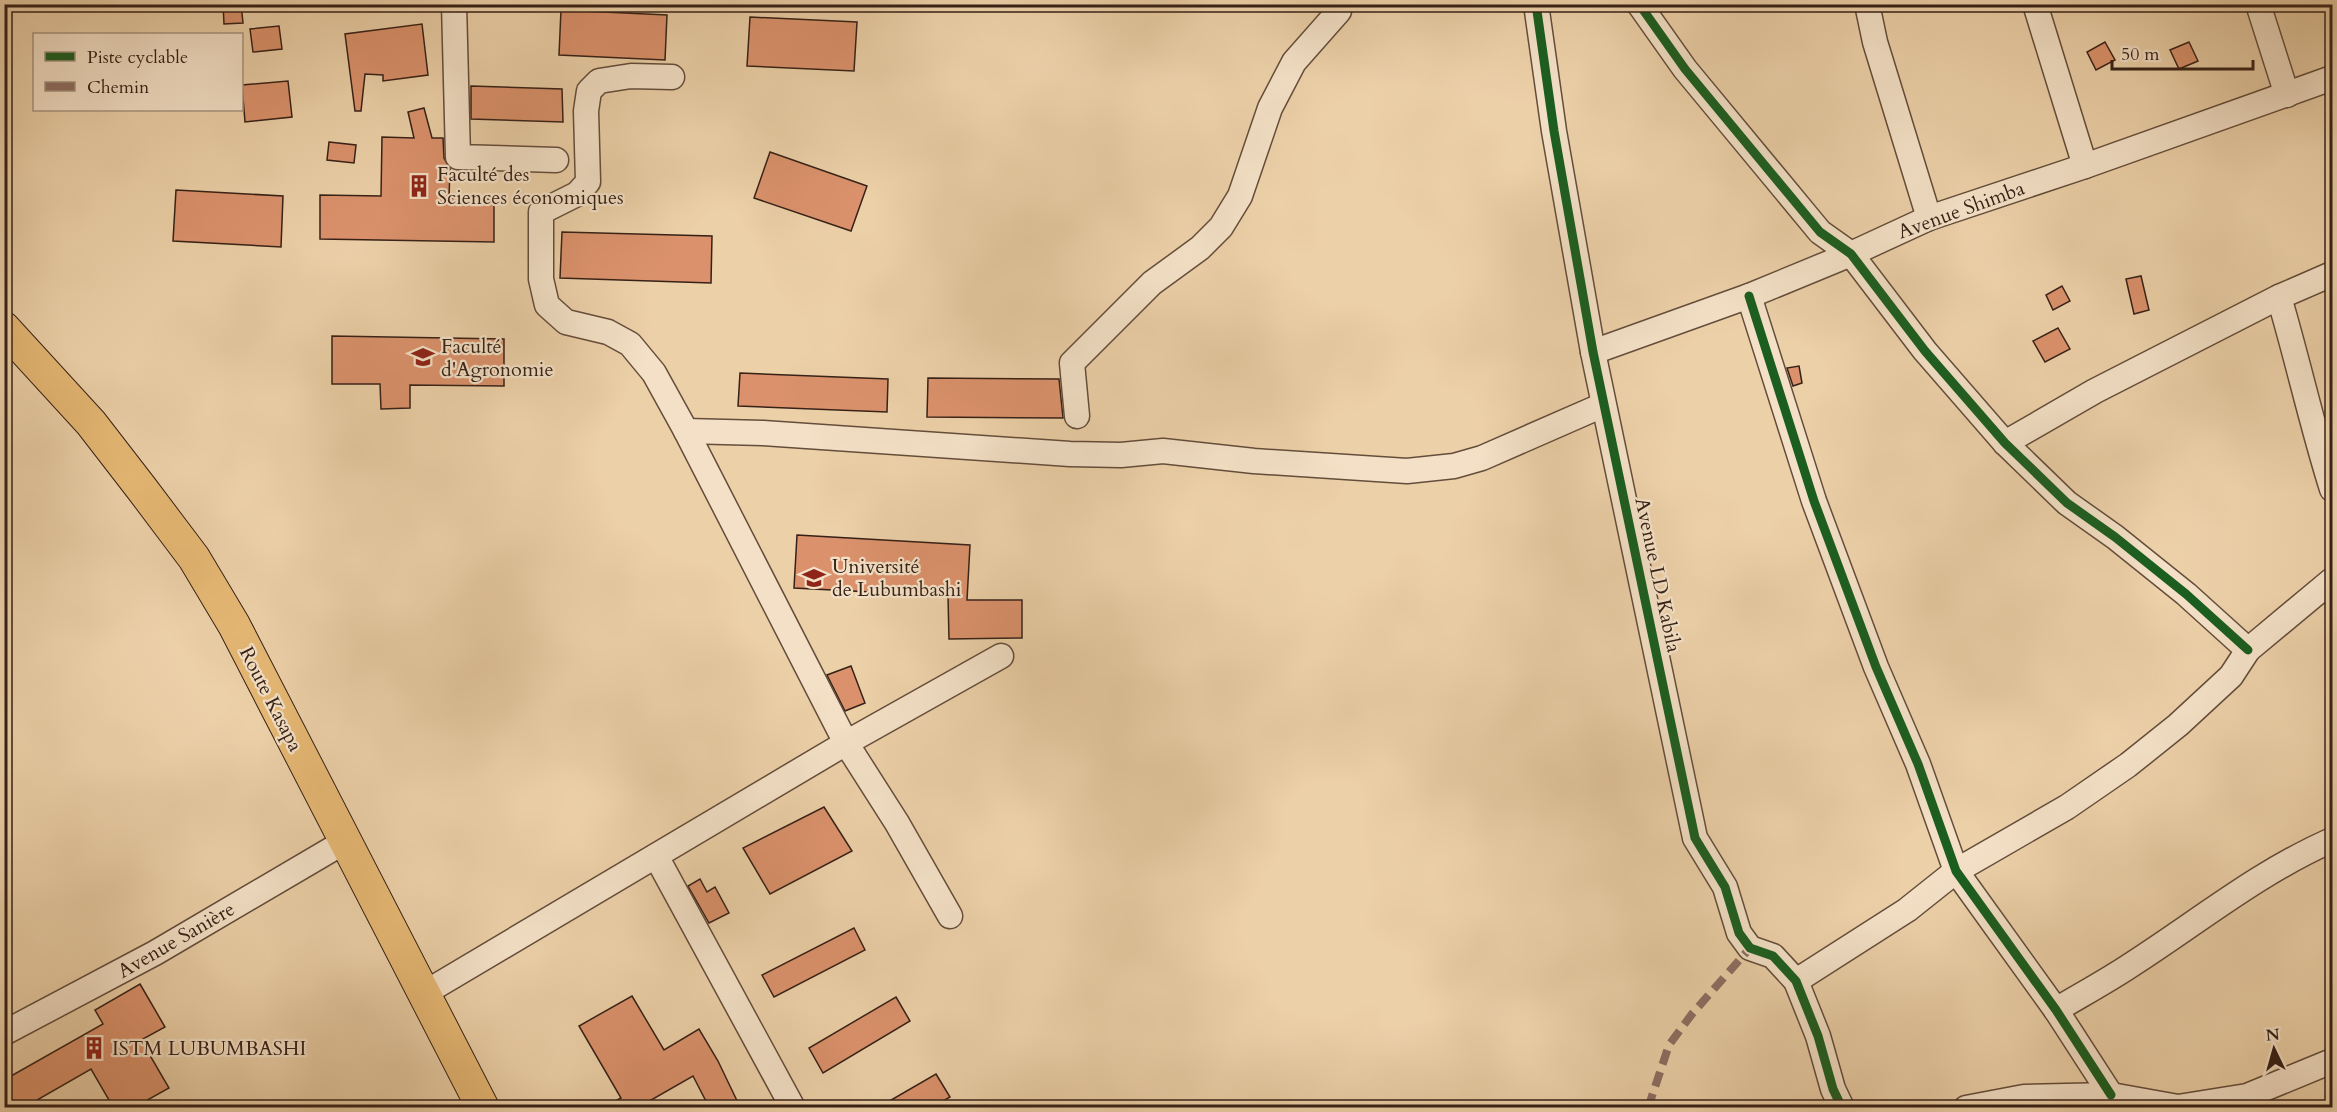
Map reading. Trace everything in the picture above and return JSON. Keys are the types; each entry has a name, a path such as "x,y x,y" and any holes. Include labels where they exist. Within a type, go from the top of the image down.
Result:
{"main road":[{"name":"Route Kasapa","path":"4,328 91,423 194,558 234,625 344,842 483,1107"}],"street":[{"name":"Avenue LD Kabila","path":"1536,4 1554,131 1593,352 1695,838 1725,887 1732,916 1744,941 1750,948 1773,956 1796,981 1818,1036 1833,1089 1842,1107"},
{"path":"1639,4 1684,69 1820,232 1851,254 1925,351 2005,443 2067,503 2115,537 2186,594 2248,650"},
{"path":"1867,4 1875,42 1929,218"},
{"path":"2035,4 2085,166"},
{"path":"2258,4 2287,95"},
{"path":"452,5 458,157 556,159"},
{"path":"1077,416 1072,363 1152,283 1200,248 1221,227 1240,196 1270,108 1294,62 1339,10"},
{"path":"672,77 631,76 599,81 589,91 586,111 588,182 577,194 541,213 541,279 547,305 566,322 608,332 630,344 641,355 666,393 846,743 897,823 950,916"},
{"name":"Avenue Shimba","path":"1593,352 1749,296 1851,254 1929,218 2085,166 2332,78"},
{"path":"2005,443 2095,391 2279,297 2332,274"},
{"path":"1749,296 1814,501 1876,667 1918,764 1956,871 2056,1010 2111,1095"},
{"path":"2279,297 2332,489"},
{"path":"686,431 763,433 1070,454 1121,455 1163,451 1254,461 1407,471 1454,466 1482,458 1604,405"},
{"path":"1796,981 1907,910 1956,871 2067,807 2128,765 2178,725 2231,676 2248,650 2332,580"},
{"path":"423,994 846,743 1001,656"},
{"path":"2056,1010 2130,966 2260,877 2296,855 2332,840"},
{"name":"Avenue Sanière","path":"4,1033 155,953 344,842"},
{"path":"656,856 793,1107"},
{"path":"1966,1107 2025,1096 2111,1095 2178,1107 2247,1096 2332,1061"},
{"path":"2305,1072 2332,1071"}],"building":[{"path":"223,4 241,4 243,23 224,24"},
{"path":"561,10 667,15 665,60 559,55"},
{"path":"750,17 857,22 854,71 747,66"},
{"path":"422,24 428,75 383,81 383,75 365,74 361,111 355,111 345,34"},
{"path":"279,26 282,49 253,52 250,29"},
{"path":"2105,42 2115,60 2096,70 2087,52"},
{"path":"2189,42 2198,61 2179,69 2170,50"},
{"path":"288,81 292,117 245,122 243,85"},
{"path":"471,86 562,89 563,122 471,119"},
{"name":"Faculté des Sciences économiques","path":"424,108 432,138 443,138 444,158 450,169 449,198 494,199 494,242 320,239 320,195 381,196 382,137 414,138 408,112"},
{"path":"329,142 356,145 354,163 327,160"},
{"path":"770,152 867,186 851,231 754,198"},
{"path":"176,190 283,196 281,247 173,241"},
{"path":"562,232 712,236 711,283 560,278"},
{"path":"2141,276 2149,310 2134,314 2126,279"},
{"path":"2062,286 2070,301 2053,310 2046,295"},
{"path":"2058,328 2070,349 2045,362 2033,341"},
{"path":"332,336 504,339 504,386 410,385 410,408 381,409 380,384 332,384"},
{"path":"1799,366 1802,383 1793,386 1787,368"},
{"path":"740,373 888,379 887,412 738,406"},
{"path":"928,378 1059,379 1063,418 927,417"},
{"path":"797,535 970,545 967,600 1022,600 1022,638 949,639 948,596 794,588"},
{"path":"851,666 865,703 845,711 827,675"},
{"path":"824,807 852,851 770,894 743,848"},
{"path":"700,879 707,892 715,887 729,913 709,923 688,886"},
{"path":"854,928 865,950 774,997 762,975"},
{"name":"ISTM LUBUMBASHI","path":"140,984 165,1027 141,1040 169,1088 135,1107 113,1107 91,1069 25,1107 4,1107 4,1080 103,1024 95,1010"},
{"path":"632,996 664,1050 699,1029 718,1061 740,1107 709,1107 693,1076 639,1107 604,1107 621,1098 579,1026"},
{"path":"896,997 910,1021 823,1073 809,1048"},
{"path":"936,1074 950,1097 933,1107 879,1107"}],"marked path":[{"path":"1648,1108 1669,1045 1692,1014 1750,948"}],"cycle path":[{"path":"1536,4 1554,131 1593,352 1695,838 1725,887 1739,933 1750,948 1773,956 1796,981 1818,1036 1833,1089 1842,1108"},
{"path":"1639,4 1685,69 1820,232 1851,254 1925,351 2005,443 2067,503 2115,537 2186,594 2248,650"},
{"path":"1749,296 1814,501 1876,667 1918,764 1956,871 2056,1010 2111,1095"}],"place":[{"name":"Faculté des Sciences économiques","path":"419,186"},
{"name":"Faculté d'Agronomie","path":"423,357"},
{"name":"Université de Lubumbashi","path":"814,578"},
{"name":"ISTM LUBUMBASHI","path":"94,1048"}]}
